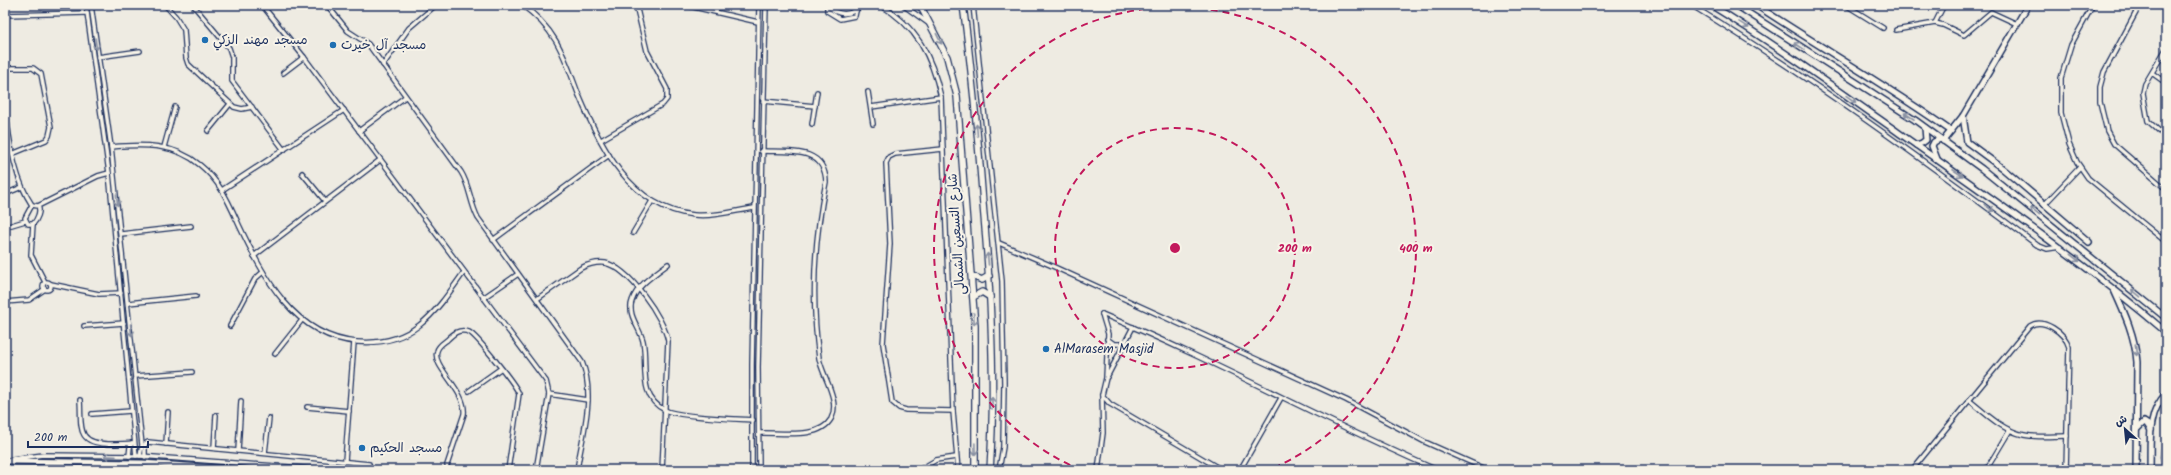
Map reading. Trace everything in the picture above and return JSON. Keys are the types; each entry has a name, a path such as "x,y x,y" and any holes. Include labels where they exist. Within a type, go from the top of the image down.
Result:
{"main road":[{"name":"شارع التسعين الشمالى","path":"920,5 948,57 956,87 972,276 975,470"},
{"path":"963,5 973,86 989,276 992,403 990,470"},
{"path":"1711,5 1754,32 2060,247 2113,287 2166,332"},
{"path":"1736,5 1925,128 2018,196 2166,318"},
{"path":"1756,5 1831,55 1904,99 1951,131"},
{"path":"1938,160 1932,146 1934,142 1941,140 1951,131 1963,116 2028,5"},
{"path":"1963,116 1967,142 2000,166 2089,242"},
{"path":"1916,145 1926,140 1925,128"},
{"path":"972,276 979,280 989,276"},
{"path":"2113,287 2131,328 2135,344 2137,362 2136,470"},
{"path":"973,297 982,292 990,297"},
{"path":"2150,470 2151,430 2155,410 2166,394"},
{"path":"2136,431 2140,424 2144,422 2151,430"},
{"path":"5,461 189,463 246,470"}],"street":[{"path":"86,5 109,173 124,323 133,442 138,456"},
{"path":"91,5 111,147 121,234 142,445 138,456"},
{"path":"165,5 176,17 184,30 186,58 188,64 230,104 238,108 252,107"},
{"path":"193,5 229,48 232,58 232,81 284,150"},
{"path":"262,5 304,57 360,131 380,160 546,381 550,394 536,470"},
{"path":"327,5 348,31 366,42 463,175 473,209 493,240 582,362 588,383 588,400 578,470"},
{"path":"383,65 409,28 436,5"},
{"path":"522,5 542,22 561,50 580,97 609,156 632,187 652,201 674,211 693,215 714,214 754,208"},
{"path":"601,140 663,104 667,99 667,89 645,44 636,5"},
{"path":"685,5 758,22"},
{"path":"752,470 753,420 751,377 759,5"},
{"path":"759,470 760,432 758,367 761,151 766,5"},
{"path":"827,5 833,11 842,14 856,11 862,5"},
{"path":"848,5 856,11"},
{"path":"880,5 909,26 925,47 935,70 941,97 953,411 958,470"},
{"path":"903,5 931,25"},
{"path":"973,5 1002,281 1004,383 1003,447 999,470"},
{"path":"1691,5 1797,72 1959,186 2039,246 2049,249 2060,247"},
{"path":"1846,5 1883,28"},
{"path":"1935,23 1944,5"},
{"path":"2093,5 2068,53 2060,87 2061,113 2064,128 2071,150 2080,167 2093,182 2166,242"},
{"path":"2140,5 2104,72 2100,87 2100,102 2107,131 2114,144 2166,189"},
{"path":"2156,5 2166,11"},
{"path":"1896,30 1935,23 1943,24 1964,35 1991,12 2018,24"},
{"path":"5,15 87,13"},
{"path":"2166,49 2152,73 2143,93 2146,116 2152,126 2166,137"},
{"path":"98,57 140,50"},
{"path":"283,73 304,57"},
{"path":"5,68 31,68 41,74 51,128 49,136 46,140 12,154"},
{"path":"2152,73 2166,83"},
{"path":"812,124 817,92"},
{"path":"868,92 873,124"},
{"path":"360,131 405,97"},
{"path":"871,107 941,97"},
{"path":"763,101 815,106"},
{"path":"208,131 230,104"},
{"path":"164,147 176,107"},
{"path":"5,108 7,137 22,187 32,205"},
{"path":"222,190 344,110"},
{"path":"111,147 137,145 164,147 182,154 199,164 209,173 222,190 262,272 282,299 302,320 326,335 354,342 379,342 392,340 416,328 435,312 464,272"},
{"path":"943,149 895,154 889,157 886,163 890,244 883,344 892,402 899,408 906,410 953,411"},
{"path":"760,432 809,432 817,430 826,425 831,419 834,405 819,359 815,310 816,247 826,182 825,172 814,156 804,153 761,151"},
{"path":"493,240 609,156"},
{"path":"254,256 380,160"},
{"path":"2044,205 2080,167"},
{"path":"32,205 38,206 98,176 109,173"},
{"path":"302,173 325,201"},
{"path":"5,194 22,187"},
{"path":"633,234 652,201"},
{"path":"25,221 32,205"},
{"path":"38,206 40,211 33,224 31,255 45,282 43,285 47,289"},
{"path":"5,227 25,221 28,224 33,224"},
{"path":"121,234 191,226"},
{"path":"999,243 1050,264 1346,400 1425,442 1488,470"},
{"path":"537,299 581,268 596,263 605,263 620,270 638,290 657,316 667,335 666,411 662,470"},
{"path":"668,264 638,290 632,299 631,311 642,339 645,378 654,401 666,411 753,420"},
{"path":"230,326 255,279 262,272"},
{"path":"483,298 518,274"},
{"path":"45,282 60,286 76,287 99,294 121,293"},
{"path":"47,289 51,284"},
{"path":"5,302 29,300 47,289 60,286"},
{"path":"128,303 196,296"},
{"path":"1098,470 1103,433 1102,395 1106,378 1108,339 1107,329 1102,314 1194,354 1281,398 1437,470"},
{"path":"275,354 302,320"},
{"path":"1912,470 2030,326 2038,322 2044,323 2064,337 2069,347 2066,470"},
{"path":"84,326 124,323"},
{"path":"1106,378 1133,327"},
{"path":"448,470 447,465 464,414 464,406 461,396 437,360 437,350 454,333 466,331 475,336 520,396 508,470"},
{"path":"1108,339 1114,344 1124,344"},
{"path":"345,461 354,342"},
{"path":"469,391 500,369"},
{"path":"135,376 192,372"},
{"path":"550,394 588,400"},
{"path":"1102,395 1110,404 1222,470"},
{"path":"1240,470 1281,398"},
{"path":"80,400 82,429 88,440 95,444 133,442"},
{"path":"1969,400 1998,424 2010,430 2025,435 2067,436"},
{"path":"238,451 241,401"},
{"path":"307,407 349,411"},
{"path":"92,414 131,411"},
{"path":"166,444 168,412"},
{"path":"214,448 216,415"},
{"path":"265,453 269,418"},
{"path":"1986,470 2010,430"},
{"path":"129,456 130,447 133,442"},
{"path":"145,457 146,442 368,464"},
{"path":"5,461 43,454 138,456 189,463 330,470"},
{"path":"919,470 931,461 956,457"},
{"path":"1424,470 1426,465"}],"shaded area":[{"path":"2166,418 2166,470 2164,470 2160,457"}],"place":[{"name":"مسجد مهند الزكي","path":"205,40"},
{"name":"مسجد آل خيرت","path":"333,45"},
{"name":"AlMarasem Masjid","path":"1046,349"},
{"name":"مسجد الحكيم","path":"362,448"}]}
